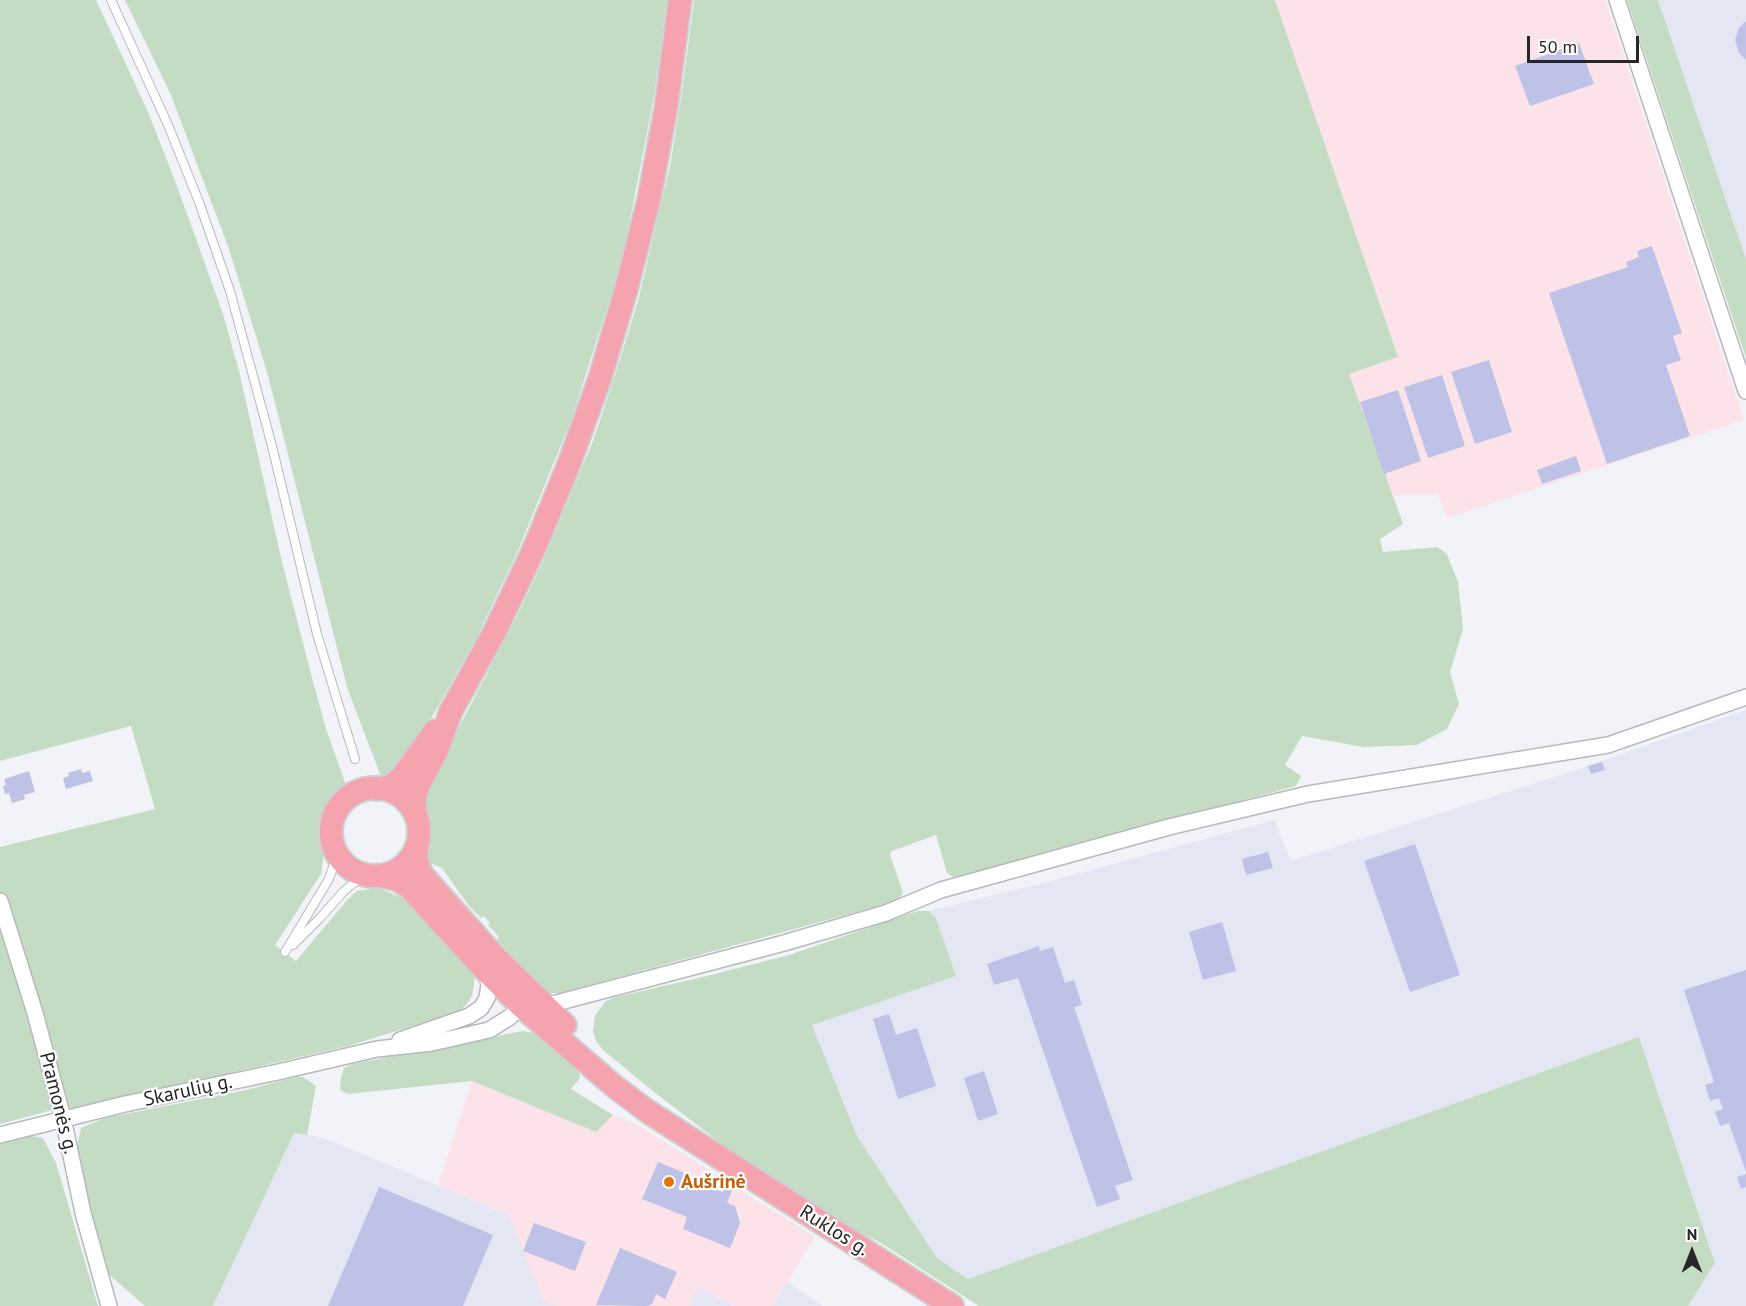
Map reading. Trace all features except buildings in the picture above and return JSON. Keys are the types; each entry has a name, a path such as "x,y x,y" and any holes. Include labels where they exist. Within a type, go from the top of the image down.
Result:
{"main road":[{"path":"680,0 668,96 649,199 626,290 600,378 569,464 534,549 495,631 451,711 437,750 418,786 414,801 419,832 416,850 417,864 423,876 470,930 545,1006 598,1055 717,1155"},
{"path":"451,711 402,777 391,786 365,790 353,795 336,812 332,830 334,848 340,859 358,873 396,879 409,887 521,1006 614,1086 647,1111 717,1155"},
{"path":"377,789 400,796 416,815"},
{"path":"375,876 402,868 416,850"},
{"name":"Ruklos g.","path":"717,1155 952,1306"}],"street":[{"path":"1617,0 1746,391"},
{"path":"545,1006 784,943 886,913 941,890 1169,827 1308,794 1608,745 1746,697"},
{"name":"Pramonės g.","path":"0,901 35,1013 63,1118 83,1213 109,1306"},
{"name":"Skarulių g.","path":"0,1135 63,1118 278,1072 377,1048 469,1016 481,1008 488,998 489,984 485,970"},
{"path":"519,981 523,993 521,1006"},
{"name":"Skarulių g.","path":"377,1048 432,1043 489,1030 510,1017 521,1006"}],"lane":[{"path":"111,0 168,125 230,291 270,435 317,634 355,759"},
{"path":"334,848 334,864 329,879 285,952 344,891 356,882 375,876"}],"shaded area":[{"path":"1275,0 1605,0 1744,420 1447,518 1438,494 1391,495 1349,374 1398,357"},
{"path":"1658,0 1746,0 1746,259"},
{"path":"1746,710 1746,1306 1688,1306 1715,1263 1639,1037 968,1279 937,1258 857,1136 812,1024 956,976 936,918 929,911 1047,882 1274,820 1291,861 1585,767"},
{"path":"472,1081 596,1132 613,1115 643,1128 815,1237 773,1306 733,1306 698,1287 689,1306 556,1306 544,1302 509,1215 438,1185"},
{"path":"294,1132 324,1138 509,1215 544,1302 556,1306 213,1306"},
{"path":"787,1282 823,1306 773,1306"},
{"path":"698,1287 733,1306 689,1306"}],"green space":[{"path":"0,0 96,0 148,112 223,314 239,371 282,562 312,678 326,729 347,788 332,802 326,812 323,823 324,853 321,874 275,945 296,961 348,899 357,891 378,888 403,898 416,908 469,966 474,976 474,986 472,996 458,1012 348,1046 82,1107 52,1110 0,1124 0,847 155,809 131,726 0,761"},
{"path":"125,0 667,0 654,97 628,230 613,289 572,418 517,553 477,637 424,731 401,763 381,777 347,687 267,372 229,249 171,95"},
{"path":"694,0 1275,0 1398,357 1349,374 1403,524 1380,539 1383,552 1437,547 1447,554 1458,582 1463,629 1450,672 1459,704 1447,729 1417,745 1363,747 1302,736 1285,765 1301,776 1296,786 955,878 947,873 936,835 892,851 890,855 903,893 897,901 560,993 549,993 532,983 497,940 499,937 488,925 490,923 484,916 481,918 469,906 442,868 428,862 426,796 430,783 543,561 593,441 638,301 670,166"},
{"path":"1627,0 1658,0 1746,259 1746,358"},
{"path":"917,911 929,911 936,918 956,976 812,1025 857,1136 937,1258 968,1279 1639,1037 1715,1263 1688,1306 979,1306 881,1243 840,1222 735,1154 654,1092 603,1050 596,1041 593,1031 595,1015 606,1001 789,955"},
{"path":"523,1031 541,1037 579,1073 580,1078 571,1089 613,1115 596,1132 472,1081 348,1094 340,1090 344,1068 352,1064"},
{"path":"303,1077 316,1086 307,1135 294,1133 213,1306 145,1306 105,1271 76,1151 81,1128 105,1118 246,1090"},
{"path":"31,1136 43,1138 56,1163 98,1306 0,1306 0,1144"}],"place":[{"name":"Aušrinė","path":"669,1182"}]}
